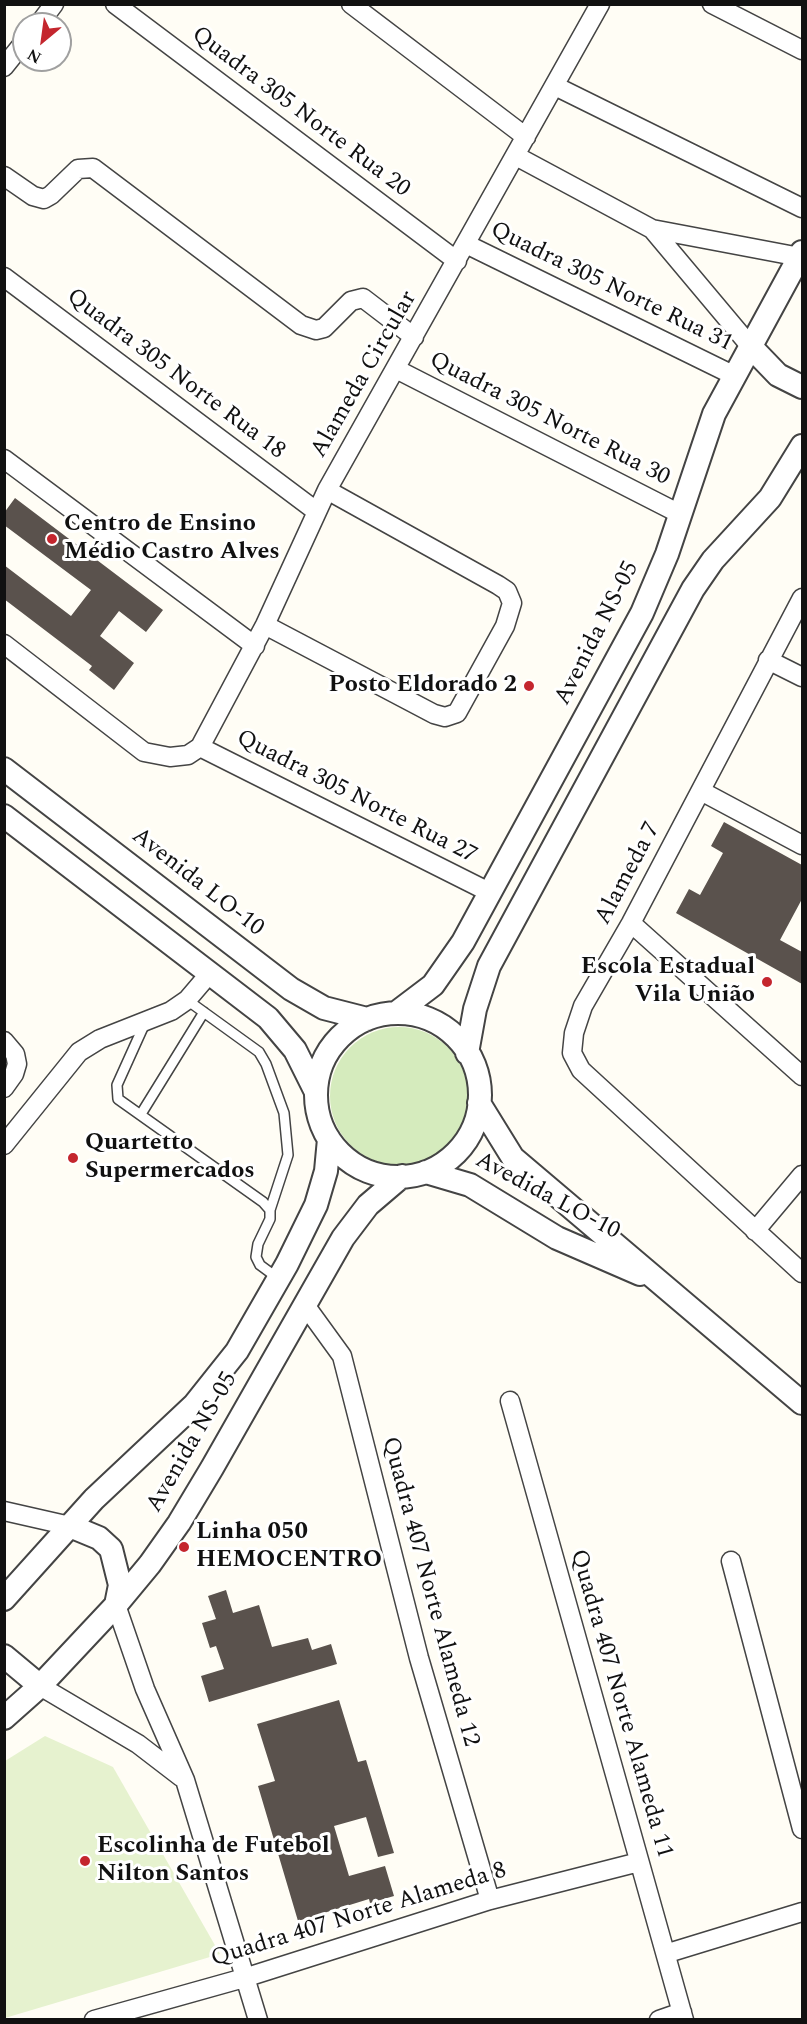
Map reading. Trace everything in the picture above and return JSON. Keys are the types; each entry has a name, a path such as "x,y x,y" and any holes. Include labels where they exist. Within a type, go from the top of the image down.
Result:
{"street":[{"name":"Quadra 305 Norte Rua 20","path":"114,4 457,261"},
{"path":"351,4 526,137"},
{"name":"Alameda Circular","path":"200,747 255,646 327,490 600,4"},
{"path":"712,4 802,50"},
{"path":"555,86 802,208"},
{"path":"516,156 652,229 802,255"},
{"path":"4,176 33,196 44,199 78,169 93,168 301,325 316,330 324,328 351,301 363,298 414,337"},
{"path":"652,229 751,347 778,375 802,387"},
{"name":"Quadra 305 Norte Rua 31","path":"466,244 735,376"},
{"name":"Avenida NS-05","path":"396,1013 429,988 464,942 642,613 667,554 706,432 802,255"},
{"name":"Quadra 305 Norte Rua 18","path":"4,277 316,511"},
{"name":"Quadra 305 Norte Rua 30","path":"396,369 680,514"},
{"path":"467,1053 475,1009 489,966 693,589 713,560 770,498 802,446"},
{"path":"4,459 255,646"},
{"path":"265,625 434,714 445,717 457,713 505,626 512,603 507,591 327,490"},
{"name":"Alameda 7","path":"802,598 631,924 584,1006 574,1033 573,1053 581,1070 802,1273"},
{"path":"4,644 144,752 170,757 188,755 200,747"},
{"path":"768,660 802,677"},
{"name":"Quadra 305 Norte Rua 27","path":"200,747 491,893"},
{"name":"Avenida LO-10","path":"4,769 291,989 324,1008 367,1019"},
{"path":"701,791 802,845"},
{"path":"4,816 210,973 278,1028 301,1060 316,1092"},
{"path":"631,924 802,1076"},
{"path":"4,1145 79,1052 100,1039 171,1011 187,1000 210,973"},
{"name":"Avenida NS-05","path":"396,1013 420,1016 439,1024 455,1037 467,1053 477,1077 479,1103 472,1130 450,1158 426,1172 402,1176 378,1174 357,1165 339,1151 329,1138 319,1117 316,1092 321,1067 333,1045 352,1027 367,1019 396,1013"},
{"path":"4,1041 15,1054 17,1064 14,1074 4,1088"},
{"name":"Avedida LO-10","path":"479,1103 513,1158 802,1403"},
{"name":"Avenida NS-05","path":"4,1599 94,1499 211,1386 243,1343 279,1279 320,1196 329,1138"},
{"name":"Avedida LO-10","path":"426,1172 470,1185 550,1234 640,1274 674,1293"},
{"path":"755,1231 802,1175"},
{"name":"Avenida NS-05","path":"4,1718 40,1686 116,1605 179,1523 355,1220 378,1195 402,1176"},
{"name":"Quadra 407 Norte Alameda 12","path":"305,1305 342,1356 419,1658 490,1900"},
{"name":"Quadra 407 Norte Alameda 11","path":"510,1401 639,1862 668,1953 683,2016"},
{"path":"4,1511 88,1531 111,1549 120,1586 116,1605 138,1671 185,1780 258,2019"},
{"path":"731,1561 802,1829"},
{"path":"4,1656 40,1686 145,1749 185,1780"},
{"name":"Quadra 407 Norte Alameda 8","path":"94,2019 244,1978 490,1900 639,1862"},
{"path":"668,1953 802,1912"},
{"path":"659,2019 683,2016"}],"lane":[{"path":"187,1000 259,1052 266,1064 284,1113 288,1155 270,1210 270,1219 258,1244 256,1257 260,1265 279,1279"},
{"path":"141,1114 204,1012"},
{"path":"146,1021 116,1091 118,1098 270,1210"}],"green space":[{"path":"399,1027 425,1032 448,1047 463,1070 468,1096 463,1122 448,1145 425,1160 399,1165 373,1160 350,1145 335,1122 330,1096 335,1070 350,1047 373,1032"},
{"name":"Escolinha de Futebol Nilton Santos","path":"45,1736 113,1767 220,1954 5,2018 5,1761"}],"building":[{"path":"15,498 163,610 146,632 119,611 100,636 134,663 114,690 89,670 92,666 4,599 4,565 71,616 91,590 4,525 4,513"},
{"path":"724,822 802,865 802,899 780,940 802,952 802,984 676,913 689,889 700,895 723,853 711,846"},
{"path":"226,1590 233,1613 259,1605 272,1647 308,1638 312,1650 331,1644 337,1664 209,1702 201,1676 224,1669 216,1646 210,1648 202,1623 216,1619 208,1596"},
{"path":"339,1700 358,1762 366,1760 394,1853 378,1857 366,1817 334,1826 349,1876 385,1866 394,1896 370,1903 369,1899 298,1921 258,1786 275,1781 257,1724"}],"place":[{"name":"Centro de Ensino Médio Castro Alves","path":"52,539"},
{"name":"Posto Eldorado 2","path":"529,686"},
{"name":"Escola Estadual Vila União","path":"767,982"},
{"name":"Quartetto Supermercados","path":"73,1158"},
{"name":"Linha 050 HEMOCENTRO","path":"184,1547"},
{"name":"Escolinha de Futebol Nilton Santos","path":"85,1861"}]}
